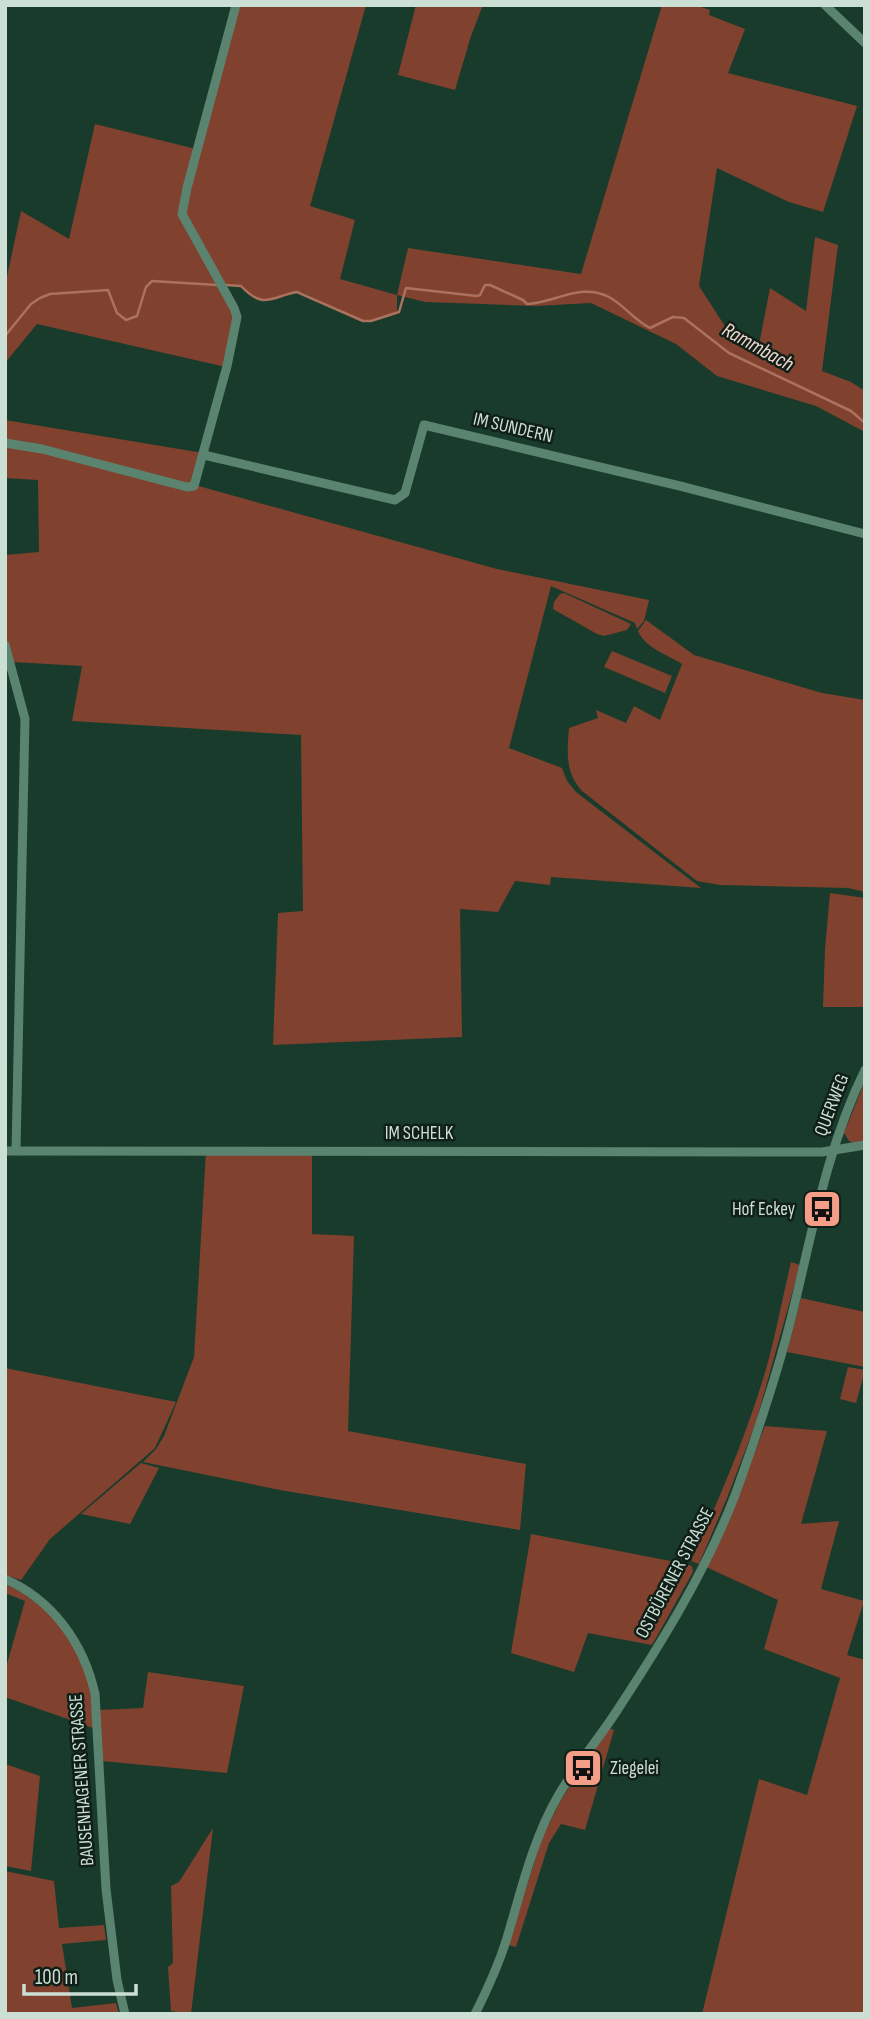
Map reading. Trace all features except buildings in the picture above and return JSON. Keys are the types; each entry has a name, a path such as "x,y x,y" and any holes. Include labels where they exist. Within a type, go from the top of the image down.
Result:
{"street":[{"path":"5,443 42,449 187,487 194,486 237,317 182,214 236,5"},
{"path":"825,5 865,43"},
{"name":"IM SUNDERN","path":"204,455 395,500 405,493 424,425 680,486 865,534"},
{"path":"5,645 25,719 16,1151"},
{"name":"QUERWEG","path":"833,1152 844,1118 865,1070"},
{"path":"833,1152 865,1145"},
{"name":"IM SCHELK","path":"5,1150 833,1152"},
{"name":"OSTBÜRENER STRASSE","path":"474,2014 489,1986 538,1837 557,1797 617,1711 657,1647 695,1581 733,1500 764,1414 791,1322 833,1152"},
{"name":"BAUSENHAGENER STRASSE","path":"5,1579 35,1595 61,1621 78,1645 92,1677 106,1889 117,1980 125,2014"}],"shaded area":[{"path":"238,5 366,5 310,206 355,220 340,279 397,295 397,312 364,321 301,292 292,292 266,301 249,295 241,285 225,284 184,211"},
{"path":"416,5 483,5 455,90 398,75"},
{"path":"662,5 695,5 710,10 709,15 745,29 728,73 857,106 823,212 789,202 717,168 699,286 728,331 758,350 770,288 806,311 815,237 838,245 822,371 851,382 865,391 865,432 816,406 717,376 676,344 591,303 536,306 425,302 397,295 408,248 581,274"},
{"path":"95,124 196,149 181,213 236,317 226,367 37,324 5,363 5,286 21,211 69,239"},
{"path":"5,420 203,453 193,485 5,442"},
{"path":"5,444 195,485 497,569 649,600 644,621 637,629 635,623 551,586 509,748 562,768 567,781 576,792 701,888 551,877 550,885 515,881 498,912 460,909 462,1037 273,1045 278,913 303,911 301,735 72,721 82,666 12,662 5,641 5,555 39,552 38,480 5,478"},
{"path":"564,593 631,624 627,630 604,636 597,634 553,609 554,602"},
{"path":"646,620 694,655 822,693 865,700 865,892 848,888 720,885 697,881 576,784 568,753 569,728 598,718 596,710 626,723 634,706 660,720 682,664 651,647 641,637 638,631"},
{"path":"612,651 672,676 665,693 604,667"},
{"path":"830,893 865,898 865,1007 823,1007"},
{"path":"865,1081 865,1143 856,1145 849,1141 844,1133"},
{"path":"206,1151 312,1152 312,1234 354,1236 348,1431 526,1464 520,1530 280,1490 143,1462 164,1436 194,1357"},
{"path":"791,1262 800,1265 756,1422 699,1564 691,1561 752,1413 771,1350"},
{"path":"801,1298 865,1312 865,1367 787,1352"},
{"path":"848,1367 865,1370 856,1403 840,1399"},
{"path":"5,1368 176,1402 155,1448 50,1539 21,1580 5,1575"},
{"path":"765,1426 827,1431 801,1524 839,1521 821,1589 864,1601 847,1655 865,1660 865,2014 702,2014 759,1779 807,1795 840,1678 764,1649 778,1600 706,1567"},
{"path":"141,1463 159,1468 130,1524 81,1514"},
{"path":"531,1534 686,1564 692,1566 693,1572 652,1645 588,1633 574,1672 511,1653"},
{"path":"5,1584 41,1606 70,1639 88,1679 93,1728 5,1697 5,1671 25,1601 5,1593"},
{"path":"148,1672 244,1686 227,1773 102,1761 99,1710 143,1708"},
{"path":"607,1727 614,1730 585,1830 561,1824 549,1843 516,1947 508,1945 542,1838 561,1800"},
{"path":"5,1764 40,1776 31,1871 5,1866"},
{"path":"213,1828 191,2014 171,2011 168,1967 173,1963 171,1886 179,1882"},
{"path":"5,1871 54,1881 59,1928 104,1925 106,1940 62,1944 72,2008 116,2003 119,2014 5,2014"}],"waterway":[{"name":"Rammbach","path":"5,336 31,304 50,294 108,290 117,313 126,320 137,316 146,287 152,281 217,285"},
{"name":"Rammbach","path":"226,285 241,286 262,300 297,292 363,321 399,312 406,288 477,296 485,285 490,285 527,304 578,292 599,293 614,300 650,328 673,317 684,318 729,353 851,411 865,423"}],"place":[{"name":"Hof Eckey","path":"822,1209"},
{"name":"Ziegelei","path":"583,1768"}]}
